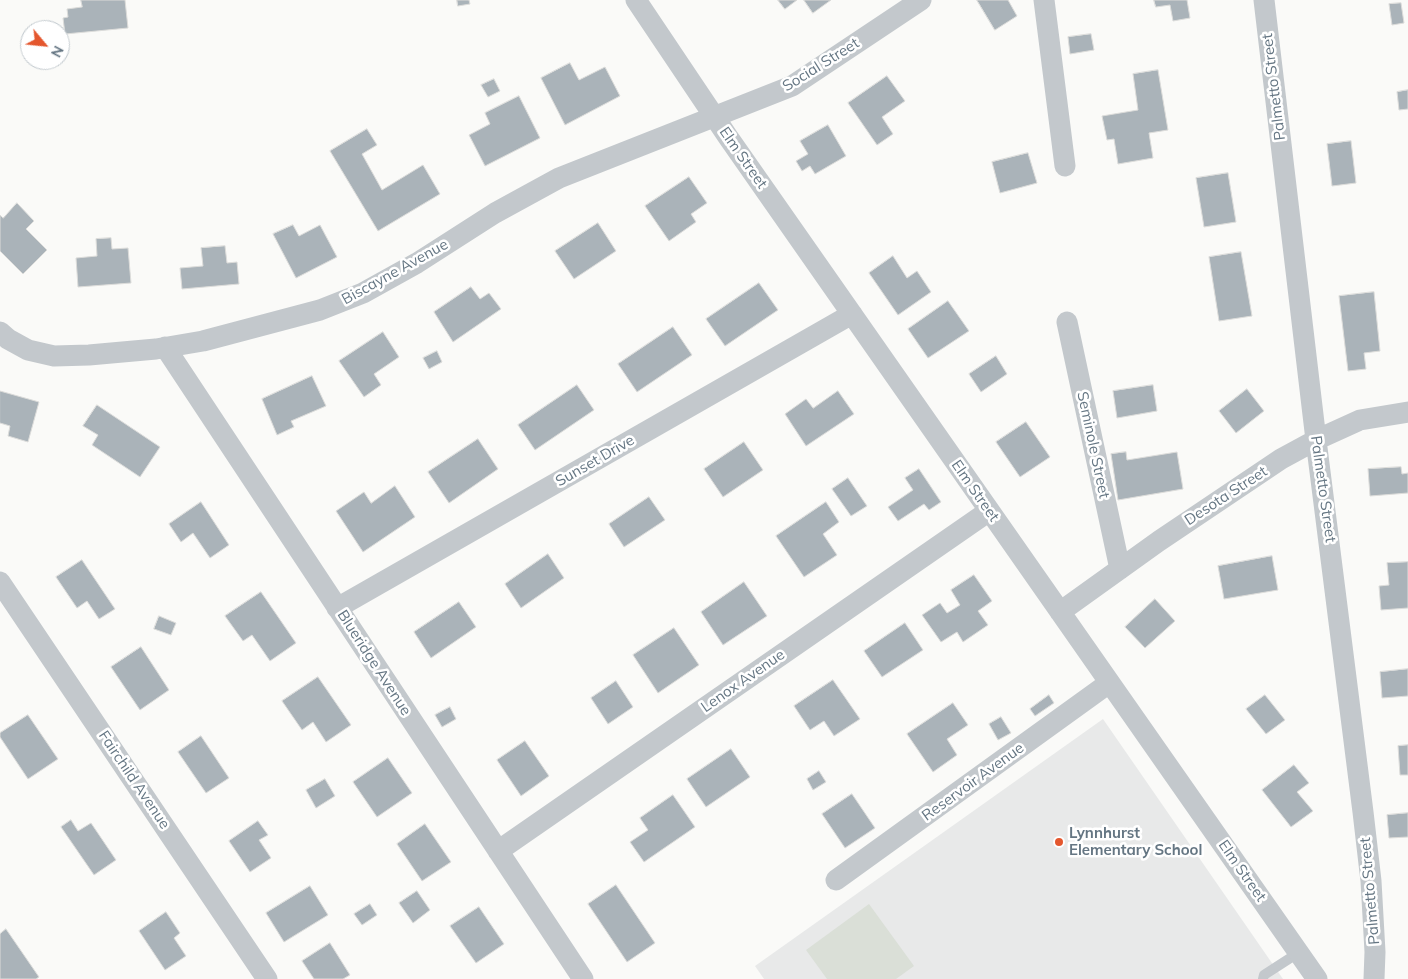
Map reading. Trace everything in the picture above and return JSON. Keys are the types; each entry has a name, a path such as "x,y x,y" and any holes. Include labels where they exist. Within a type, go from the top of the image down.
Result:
{"street":[{"name":"Elm Street","path":"636,0 714,117 1317,979"},
{"path":"1044,0 1065,166"},
{"name":"Palmetto Street","path":"1264,0 1371,881 1375,952 1374,979"},
{"name":"Social Street","path":"714,117 792,86 914,2"},
{"name":"Biscayne Avenue","path":"0,332 8,339 28,350 54,356 88,356 203,341 320,310 363,293 559,178 714,117"},
{"name":"Sunset Drive","path":"337,608 852,314"},
{"name":"Seminole Street","path":"1067,322 1120,569"},
{"name":"Blueridge Avenue","path":"165,347 583,979"},
{"name":"Desota Street","path":"1060,612 1241,486 1316,440 1360,420 1408,412"},
{"name":"Lenox Avenue","path":"498,851 989,511"},
{"name":"Fairchild Avenue","path":"0,582 267,979"},
{"name":"Reservoir Avenue","path":"836,880 1109,683"}],"lane":[{"path":"1263,979 1264,975 1298,953"}],"shaded area":[{"name":"Lynnhurst Elementary School","path":"1103,719 1283,979 764,979 755,966"},
{"path":"869,904 914,966 896,979 827,979 806,950"}],"building":[{"path":"81,0 125,0 128,28 70,34 70,20 63,20 63,18 68,17 67,9 82,7"},
{"path":"457,0 469,0 470,4 458,6"},
{"path":"778,0 797,0 785,9"},
{"path":"804,0 831,0 813,13"},
{"path":"977,0 1008,0 1017,16 995,30"},
{"path":"1154,0 1187,0 1190,18 1173,21 1170,5 1156,7"},
{"path":"1401,3 1404,23 1392,25 1389,4"},
{"path":"1091,34 1094,50 1070,54 1068,37"},
{"path":"570,63 579,80 605,67 620,96 565,125 541,78"},
{"path":"1158,70 1168,130 1149,133 1153,158 1118,164 1114,139 1107,140 1102,116 1138,110 1133,74"},
{"path":"887,76 905,101 882,117 893,134 877,145 848,103"},
{"path":"494,79 500,91 488,97 481,85"},
{"path":"1408,90 1408,109 1399,110 1397,92"},
{"path":"519,96 540,138 485,166 469,135 490,124 485,113"},
{"path":"828,125 846,156 815,174 810,166 802,171 796,161 808,154 800,141"},
{"path":"367,129 377,145 362,154 382,190 423,165 440,194 378,231 330,151"},
{"path":"1351,141 1356,183 1332,186 1327,144"},
{"path":"1028,153 1037,183 1000,193 992,162"},
{"path":"1228,173 1236,222 1204,227 1196,178"},
{"path":"689,177 707,203 691,214 696,222 669,241 645,206"},
{"path":"17,203 34,221 26,229 47,250 23,274 0,251 0,215 3,218"},
{"path":"598,223 616,251 574,279 555,251"},
{"path":"293,225 299,236 320,225 337,257 296,278 273,234"},
{"path":"111,238 112,249 128,248 131,283 78,287 76,258 97,256 96,239"},
{"path":"225,246 227,263 237,262 239,284 182,289 180,268 203,266 201,248"},
{"path":"1241,252 1252,316 1219,321 1209,257"},
{"path":"893,256 907,278 917,271 931,292 898,315 869,273"},
{"path":"759,283 778,310 725,346 706,319"},
{"path":"471,287 480,299 489,293 501,309 453,342 434,312"},
{"path":"1374,292 1380,351 1364,353 1366,369 1348,371 1339,296"},
{"path":"948,301 969,331 928,358 908,329"},
{"path":"673,327 692,355 637,392 618,364"},
{"path":"383,332 399,357 374,374 381,385 364,397 339,361"},
{"path":"437,351 442,362 429,369 423,358"},
{"path":"996,356 1007,374 981,392 969,374"},
{"path":"312,376 326,406 291,421 294,427 277,435 262,399"},
{"path":"577,385 594,410 535,450 518,425"},
{"path":"1153,385 1157,411 1117,418 1113,391"},
{"path":"1247,389 1264,411 1236,433 1219,411"},
{"path":"0,391 39,402 28,442 8,436 10,426 0,423"},
{"path":"838,391 854,414 806,446 785,414 806,399 813,408"},
{"path":"97,405 160,447 140,477 92,445 98,435 83,426"},
{"path":"1026,422 1050,457 1020,477 996,442"},
{"path":"478,439 498,469 449,503 428,472"},
{"path":"744,442 763,470 723,497 704,469"},
{"path":"1126,452 1127,460 1177,452 1183,489 1118,500 1111,454"},
{"path":"1401,467 1402,474 1408,473 1408,493 1370,496 1368,469"},
{"path":"919,469 941,502 929,510 924,504 898,521 888,507 913,490 905,478"},
{"path":"848,478 867,506 851,516 832,489"},
{"path":"395,486 415,517 363,552 336,511 364,492 371,503"},
{"path":"649,497 665,520 624,547 609,524"},
{"path":"201,502 229,545 210,558 193,533 181,542 169,524"},
{"path":"826,502 839,522 823,534 837,555 804,577 776,536"},
{"path":"548,554 564,578 521,608 505,584"},
{"path":"1272,556 1278,590 1224,599 1218,566"},
{"path":"82,560 115,609 99,619 87,601 77,608 56,577"},
{"path":"1408,562 1408,608 1381,610 1379,586 1389,585 1387,563"},
{"path":"974,575 992,601 978,611 988,625 963,642 957,632 941,642 922,615 940,603 947,613 960,605 951,590"},
{"path":"744,582 767,616 723,645 701,612"},
{"path":"261,592 296,643 270,661 252,635 243,641 225,616"},
{"path":"1155,599 1175,621 1145,648 1125,627"},
{"path":"459,602 476,627 431,658 414,632"},
{"path":"159,616 176,623 171,635 154,629"},
{"path":"905,623 923,650 882,677 864,651"},
{"path":"674,628 699,665 658,693 633,655"},
{"path":"141,647 169,690 140,710 111,667"},
{"path":"1408,669 1408,696 1382,698 1380,672"},
{"path":"318,677 351,725 326,742 313,722 302,730 282,701"},
{"path":"833,680 860,719 834,736 824,721 810,730 794,706"},
{"path":"616,681 633,707 608,724 591,698"},
{"path":"1049,695 1054,703 1035,716 1030,709"},
{"path":"1265,695 1285,720 1266,734 1246,709"},
{"path":"953,703 968,725 947,739 957,755 933,772 907,734"},
{"path":"450,707 456,719 442,727 435,715"},
{"path":"28,715 58,759 28,779 0,737 0,733"},
{"path":"1001,717 1011,733 998,740 989,724"},
{"path":"201,736 229,778 206,793 178,752"},
{"path":"525,741 549,776 521,796 497,760"},
{"path":"1408,745 1408,775 1400,775 1398,746"},
{"path":"731,749 750,777 706,807 687,779"},
{"path":"388,758 412,793 377,817 353,782"},
{"path":"1294,765 1309,783 1297,792 1313,811 1291,827 1262,790"},
{"path":"819,771 826,782 813,790 807,779"},
{"path":"325,779 335,796 316,808 306,790"},
{"path":"852,794 875,828 845,848 822,814"},
{"path":"673,795 695,827 644,862 630,842 648,830 640,818"},
{"path":"1408,813 1408,837 1389,838 1387,815"},
{"path":"71,820 78,831 91,823 116,860 94,875 61,827"},
{"path":"258,821 268,835 259,840 271,858 250,872 229,841"},
{"path":"425,824 451,862 422,881 397,844"},
{"path":"616,885 655,943 627,962 588,904"},
{"path":"310,886 328,915 284,942 266,913"},
{"path":"417,891 430,910 413,923 399,903"},
{"path":"370,904 377,915 362,925 354,914"},
{"path":"479,907 504,944 476,963 450,926"},
{"path":"166,912 180,933 174,938 186,956 165,970 139,931"},
{"path":"6,929 39,977 36,979 0,979 0,934"},
{"path":"330,943 350,975 343,979 314,979 302,961"}],"place":[{"name":"Lynnhurst Elementary School","path":"1059,842"}]}
